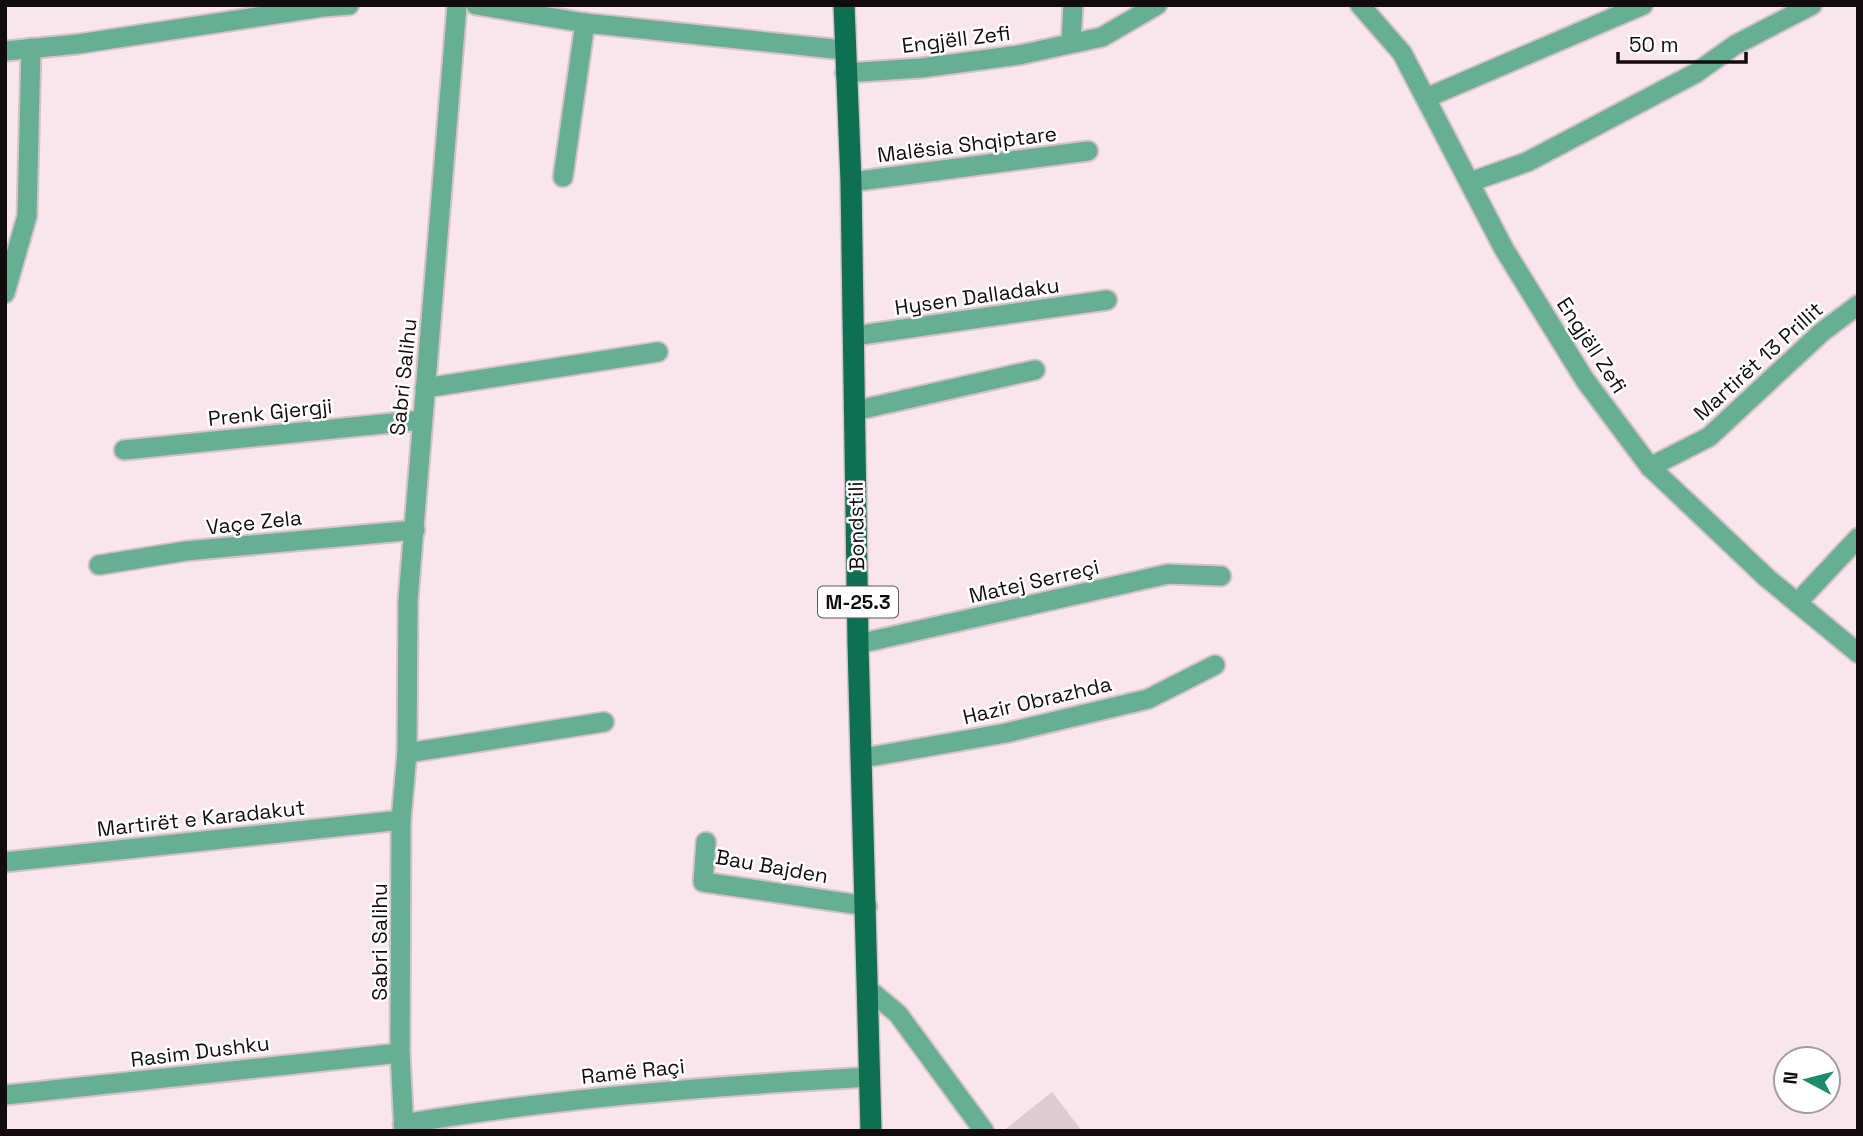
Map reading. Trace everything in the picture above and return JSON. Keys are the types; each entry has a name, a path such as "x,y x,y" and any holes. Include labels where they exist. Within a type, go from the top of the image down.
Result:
{"main road":[{"name":"Bondstili","path":"844,5 851,182 858,644 871,1131"}],"street":[{"path":"5,51 78,44 323,6 349,5"},
{"name":"Sabri Salihu","path":"403,1127 400,1053 401,820 407,753 408,600 457,5"},
{"path":"476,5 584,23 844,50"},
{"path":"1071,44 1073,5"},
{"name":"Engjëll Zefi","path":"845,72 921,68 1019,55 1071,44 1102,37 1157,5"},
{"name":"Engjëll Zefi","path":"1360,5 1402,53 1504,249 1585,380 1650,467 1797,603 1858,653"},
{"path":"1426,98 1643,5"},
{"path":"1470,182 1527,162 1696,73 1735,45 1812,5"},
{"path":"563,177 584,23"},
{"path":"5,293 27,216 31,48"},
{"name":"Malësia Shqiptare","path":"851,182 1088,151"},
{"name":"Hysen Dalladaku","path":"853,336 1107,300"},
{"name":"Martirët 13 Prillit","path":"1650,467 1709,437 1822,332 1858,305"},
{"path":"425,388 658,352"},
{"path":"854,411 1035,370"},
{"name":"Prenk Gjergji","path":"124,450 422,421"},
{"name":"Vaçe Zela","path":"99,565 186,551 415,530"},
{"path":"1797,603 1858,538"},
{"name":"Matej Serreçi","path":"858,644 1168,574 1221,576"},
{"name":"Hazir Obrazhda","path":"863,758 1006,733 1148,699 1215,665"},
{"path":"407,753 604,722"},
{"name":"Martirët e Karadakut","path":"5,862 401,820"},
{"name":"Bau Bajden","path":"706,842 704,882 867,906"},
{"path":"867,988 898,1014 984,1131"},
{"name":"Rasim Dushku","path":"5,1095 400,1053"},
{"name":"Ramë Raçi","path":"403,1127 511,1106 671,1089 869,1077"}],"building":[{"path":"1052,1092 1082,1131 1003,1131"}]}
